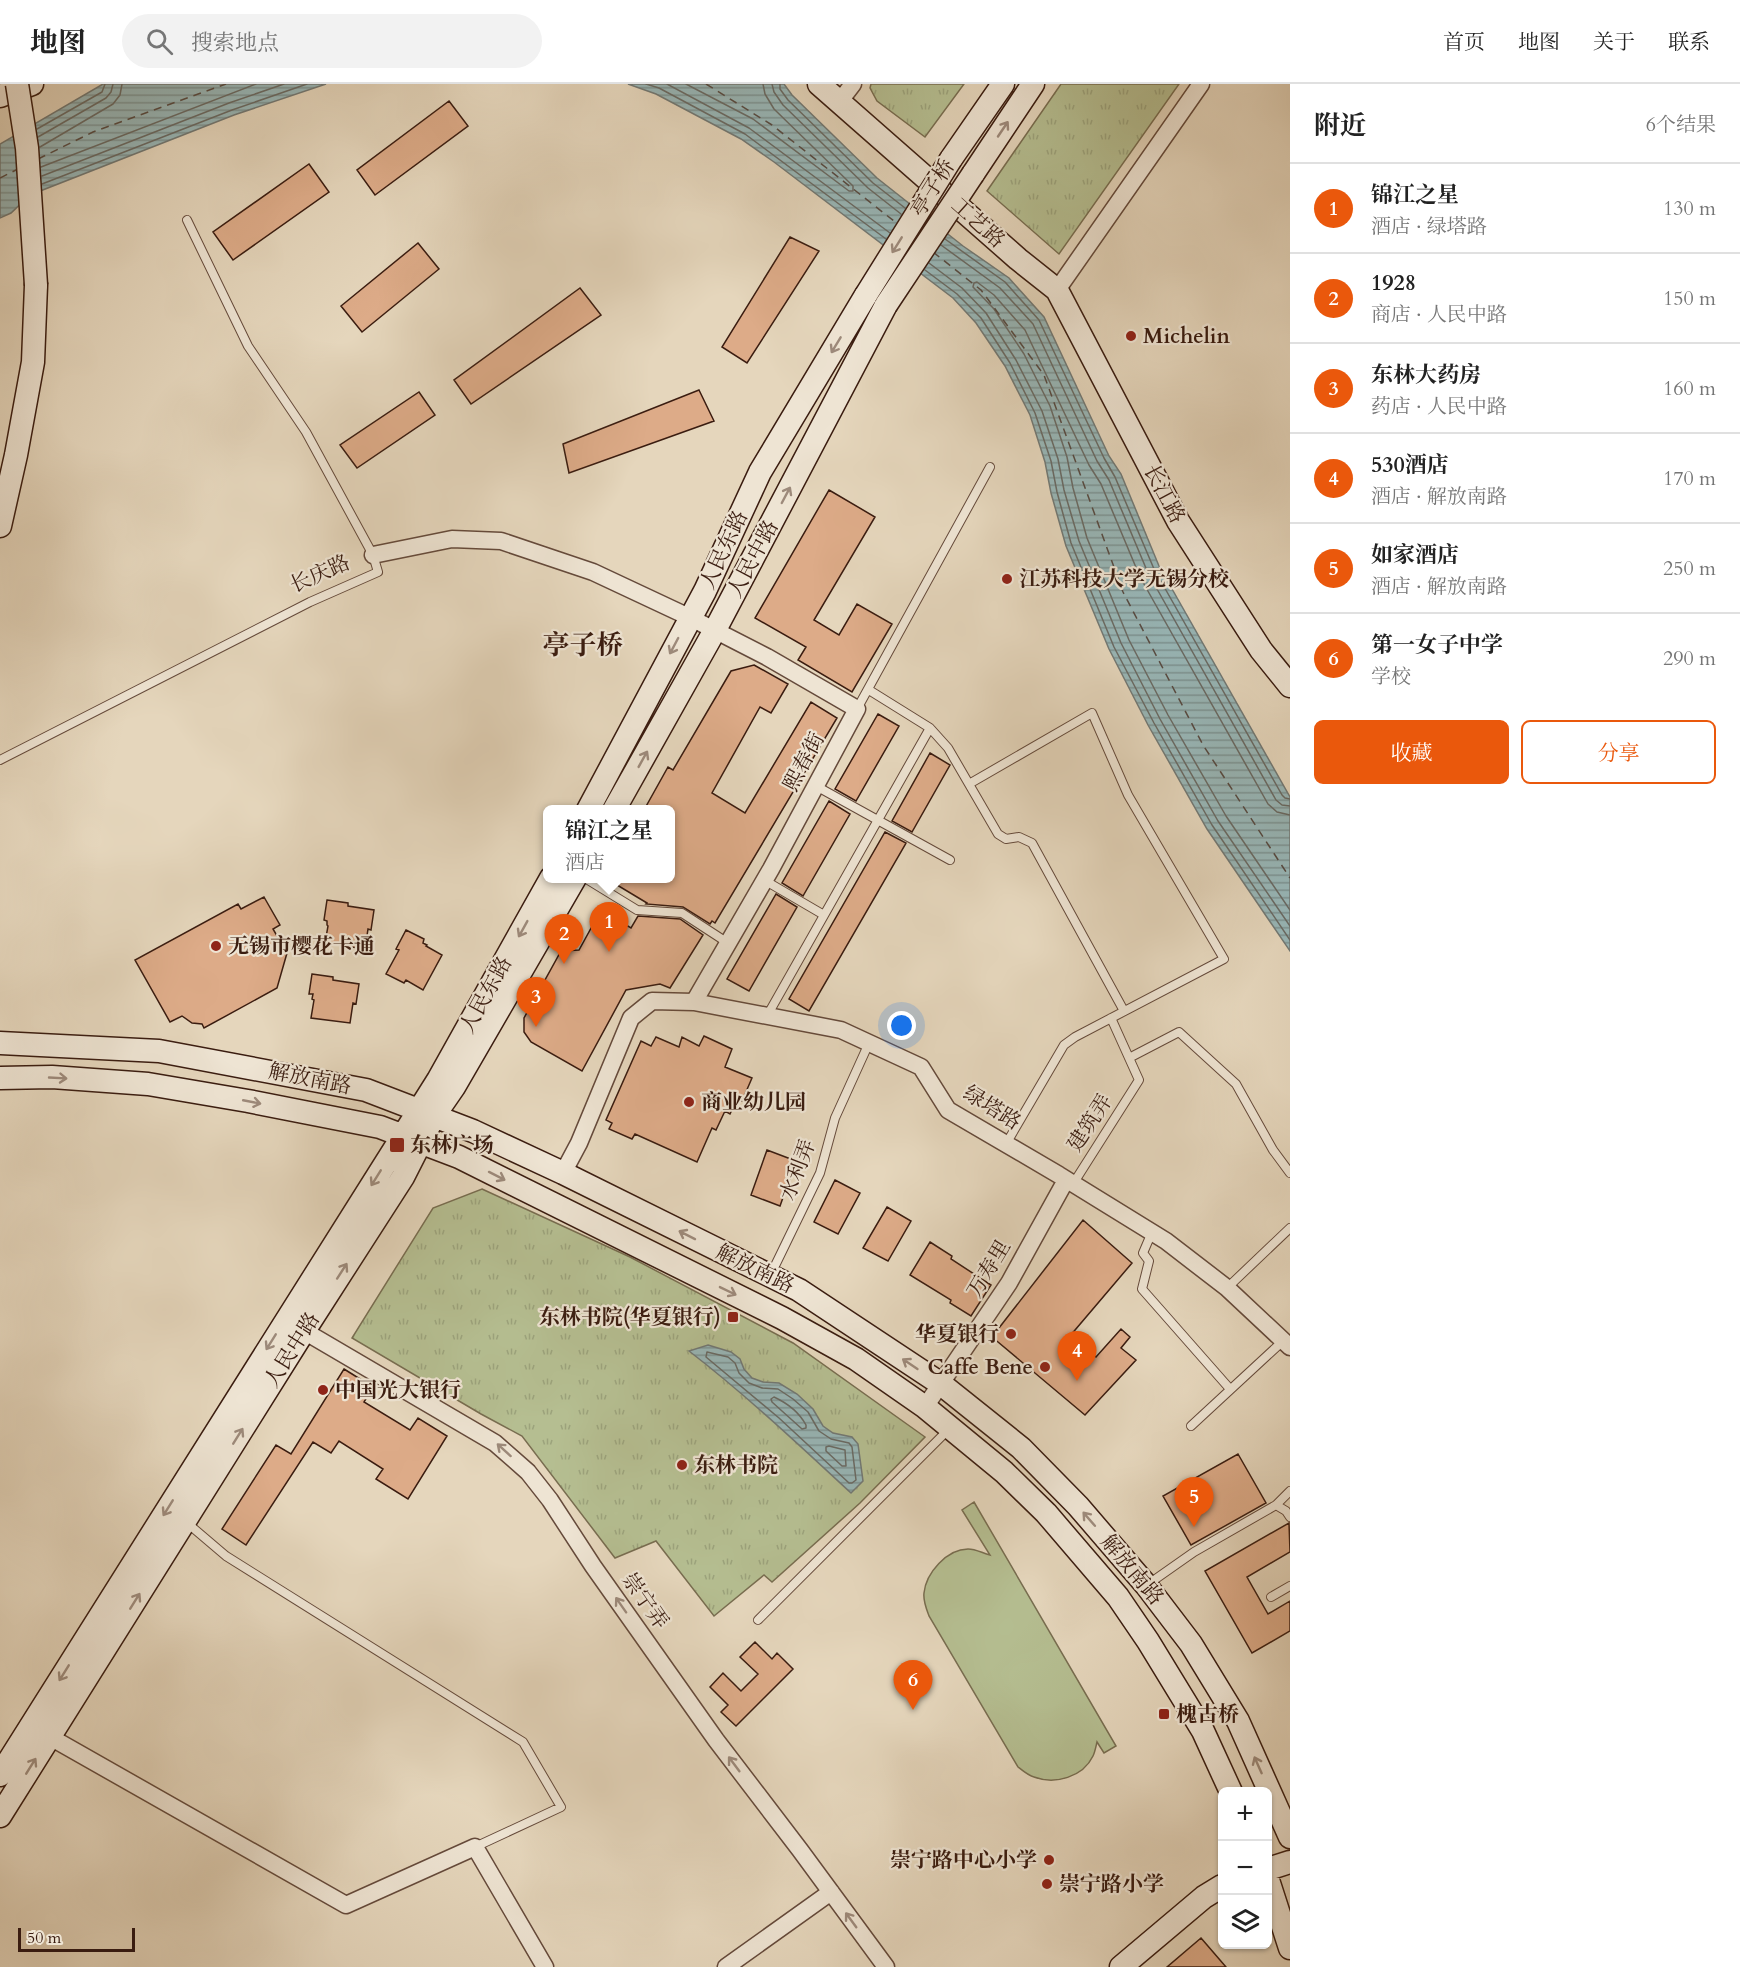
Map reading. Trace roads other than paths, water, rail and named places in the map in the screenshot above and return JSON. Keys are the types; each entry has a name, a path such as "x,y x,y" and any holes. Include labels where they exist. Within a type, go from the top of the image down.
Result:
{"main road":[{"path":"0,526 33,362 36,285 27,148 17,84"},
{"path":"0,96 32,84"},
{"name":"工艺路","path":"819,84 846,92 1018,259 1057,290"},
{"name":"亭子桥","path":"876,300 951,159 1003,84"},
{"path":"876,300 973,174 1033,84"},
{"name":"长江路","path":"1057,290 1178,522 1262,650 1290,686"},
{"name":"人民东路","path":"591,805 705,591 760,472 876,300"},
{"name":"人民中路","path":"617,805 715,630 876,300"},
{"name":"人民东路","path":"426,1113 438,1080 549,883"},
{"name":"人民中路","path":"0,1775 426,1113 454,1087 573,883"},
{"name":"解放南路","path":"0,1043 159,1052 366,1090 473,1131 799,1290 941,1384 1021,1448 1078,1506 1146,1585 1191,1644 1238,1721 1290,1837"},
{"name":"解放南路","path":"0,1078 52,1077 148,1083 380,1127 459,1157 783,1318 856,1359 925,1407 1004,1472 1046,1513 1118,1597 1148,1641 1203,1731 1229,1787"},
{"name":"人民中路","path":"0,1816 403,1177 411,1139"},
{"path":"1272,1868 1290,1862"},
{"path":"1121,1967 1204,1897 1218,1888"},
{"path":"1272,1892 1290,1948"}],"street":[{"path":"1057,290 1201,84"},
{"name":"长庆路","path":"373,555 452,539 501,542 593,572 690,617"},
{"path":"690,617 767,657 857,709"},
{"name":"熙春街","path":"694,1002 764,880 857,709"},
{"name":"绿塔路","path":"563,1173 579,1143 631,1018 652,1001 694,1002 841,1030 921,1067 948,1110 1152,1232 1227,1288 1286,1344"},
{"name":"万寿里","path":"925,1407 1009,1283 1069,1182"},
{"name":"崇宁弄","path":"304,1331 495,1443 528,1472 550,1500 593,1566 716,1740 886,1967"},
{"path":"50,1737 346,1905 475,1847 544,1967"},
{"path":"726,1967 831,1892"}],"lane":[{"path":"187,220 248,346 306,432 373,555"},
{"path":"857,709 990,467"},
{"name":"长庆路","path":"0,760 310,602 378,572 373,555"},
{"path":"869,690 930,728 948,748 998,834 1006,839 1019,837 1032,843 1124,1011"},
{"path":"969,784 1092,713 1128,795 1224,958 1064,1045 1006,1144"},
{"path":"766,1016 930,728"},
{"path":"816,786 950,860"},
{"path":"764,880 824,915"},
{"path":"592,883 637,910 682,913 728,943"},
{"path":"1111,1018 1129,1058 1179,1032 1236,1084 1290,1173"},
{"name":"水利弄","path":"769,1276 820,1173 835,1118 869,1043"},
{"name":"建筑弄","path":"1069,1182 1139,1080 1129,1058"},
{"path":"1227,1288 1290,1228"},
{"path":"1152,1232 1143,1253 1149,1261 1142,1289 1230,1389"},
{"path":"1191,1426 1230,1389 1286,1344"},
{"path":"759,1620 950,1428"},
{"path":"1146,1585 1194,1552 1276,1504 1290,1491"},
{"path":"1276,1504 1290,1517"},
{"path":"185,1521 226,1556 523,1742 561,1807 475,1847"},
{"path":"1271,1597 1290,1586"}],"water":[{"path":"103,84 326,84 234,115 30,195 11,213 0,218 0,144"},
{"path":"628,84 784,84 792,95 877,178 963,246 1009,278 1044,317 1109,456 1121,474 1159,566 1290,797 1290,951 1207,829 1148,725 1109,649 1066,546 1045,462 1030,415 1005,366 976,323 953,298 741,139 656,94"},
{"path":"708,1345 731,1352 740,1359 744,1369 752,1378 763,1382 779,1383 797,1394 813,1409 823,1426 833,1433 852,1437 858,1444 863,1481 851,1493 751,1402 689,1351"}],"place":[{"name":"Michelin","path":"1131,336"},
{"name":"江苏科技大学无锡分校","path":"1007,579"},
{"name":"无锡市樱花卡通","path":"216,946"},
{"name":"锦江之星","path":"609,952"},
{"name":"1928","path":"564,964"},
{"name":"东林大药房","path":"536,1027"},
{"name":"商业幼儿园","path":"689,1102"},
{"name":"东林广场","path":"397,1145"},
{"name":"东林书院(华夏银行)","path":"733,1317"},
{"name":"华夏银行","path":"1011,1334"},
{"name":"Caffe Bene","path":"1045,1367"},
{"name":"530酒店","path":"1077,1381"},
{"name":"中国光大银行","path":"323,1390"},
{"name":"东林书院","path":"682,1465"},
{"name":"如家酒店","path":"1194,1527"},
{"name":"第一女子中学","path":"913,1710"},
{"name":"槐古桥","path":"1164,1714"},
{"name":"崇宁路中心小学","path":"1049,1860"},
{"name":"崇宁路小学","path":"1047,1884"}],"district":[{"name":"亭子桥","path":"583,645"}]}
